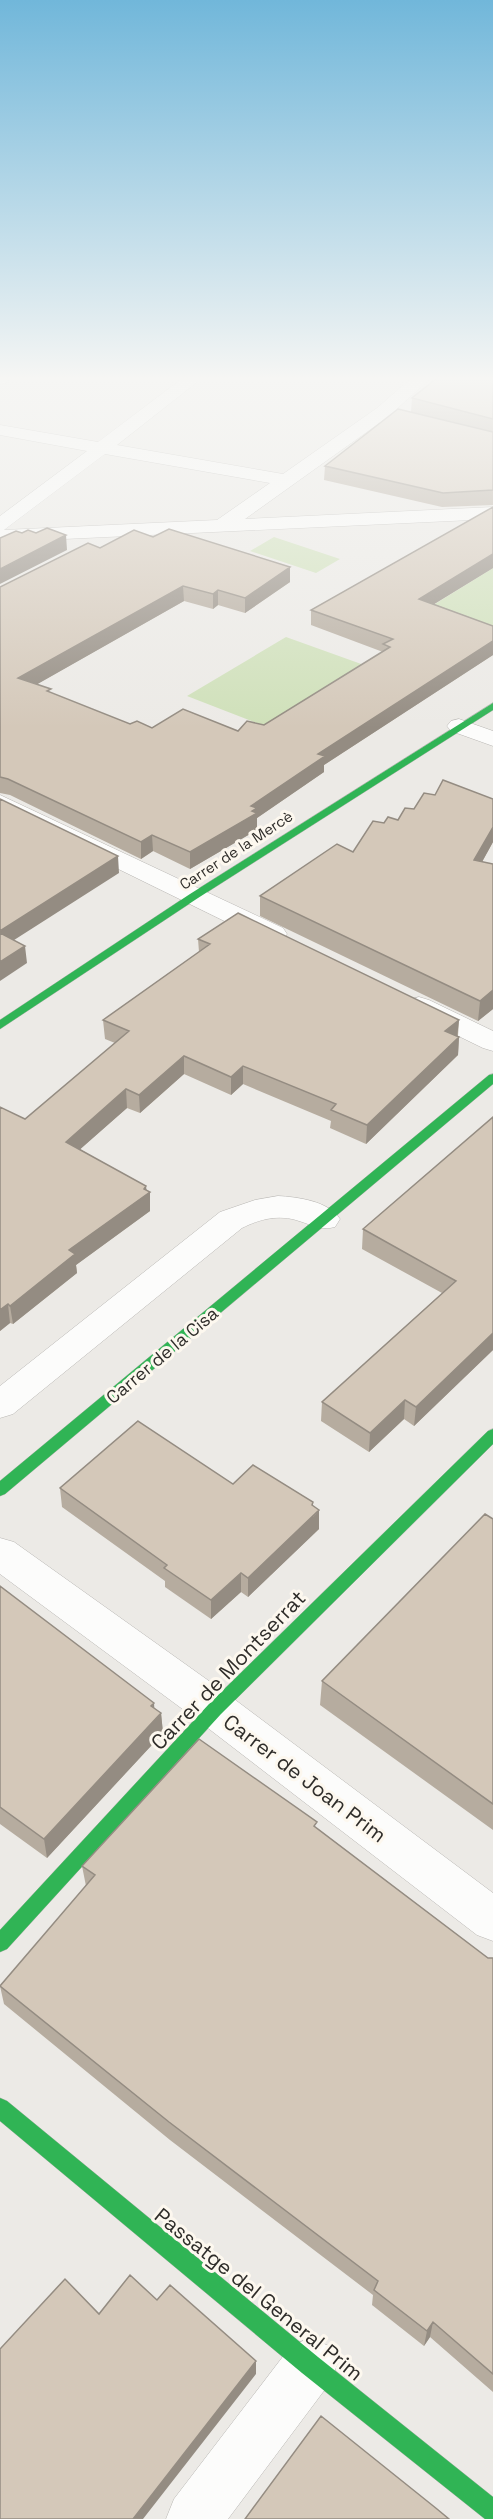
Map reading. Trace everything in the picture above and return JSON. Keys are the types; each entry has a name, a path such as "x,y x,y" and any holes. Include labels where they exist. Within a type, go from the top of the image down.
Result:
{"street":[{"path":"0,525 42,493"},
{"path":"223,525 268,493"},
{"path":"0,536 493,513"},
{"path":"89,550 129,530"},
{"name":"Carrer de la Mercè","path":"0,1025 194,896 493,706"},
{"path":"459,726 493,739"},
{"path":"0,802 301,948"},
{"path":"397,995 493,1041"},
{"name":"Carrer de la Cisa","path":"0,1490 493,1078"},
{"path":"0,1405 231,1220 244,1213 278,1207 303,1209 324,1219"},
{"name":"Carrer de Montserrat","path":"0,1943 215,1709 493,1435"},
{"name":"Carrer de Joan Prim","path":"0,1553 215,1709 493,1920"},
{"name":"Passatge del General Prim","path":"0,2108 310,2364 493,2511"},
{"path":"194,2519 310,2364"}],"green space":[{"path":"274,537 340,559 316,573 250,551"},
{"path":"493,568 493,629 430,607"},
{"path":"286,637 364,665 267,727 187,696"}],"building":[{"path":"493,507 493,554 419,599 493,626 493,641 318,754 325,756 251,806 257,808 252,811 257,813 190,852 152,835 141,842 0,777 0,587 88,543 100,548 134,530 153,537 169,529 290,567 245,598 218,590 213,594 183,586 18,678 51,689 47,691 130,724 137,721 152,728 183,709 238,731 247,721 264,725 390,647 383,644 393,639 311,610"},
{"path":"47,528 66,535 0,569 0,538 16,531 22,533 28,530 36,533"},
{"path":"443,780 493,799 493,827 474,860 493,864 493,990 480,1001 260,896 337,844 353,852 373,821 384,823 388,817 398,820 405,808 414,809 424,793 435,795"},
{"path":"0,799 118,856 0,931"},
{"path":"238,913 459,1020 445,1031 459,1037 367,1125 331,1110 336,1104 243,1066 231,1077 184,1056 139,1095 126,1089 66,1142 146,1186 144,1189 150,1192 69,1250 75,1254 10,1306 8,1304 0,1310 0,1107 25,1119 129,1031 103,1020 210,944 198,939"},
{"path":"0,933 25,946 0,962"},
{"path":"493,1117 493,1333 416,1407 405,1400 370,1433 322,1402 456,1281 363,1229"},
{"path":"138,1421 233,1484 253,1465 313,1502 312,1505 319,1510 248,1578 241,1573 211,1600 164,1568 167,1565 60,1488"},
{"path":"485,1514 493,1519 493,1804 322,1681"},
{"path":"0,1586 154,1703 151,1706 161,1713 44,1839 0,1807"},
{"path":"199,1739 317,1822 314,1826 488,1958 493,1958 493,2374 433,2322 427,2331 374,2290 378,2281 169,2122 0,1986 95,1875 82,1866"},
{"path":"130,2275 157,2300 170,2285 256,2361 133,2519 0,2519 0,2349 65,2279 99,2314"},
{"path":"321,2416 437,2509 449,2519 245,2519"}],"traffic: fast":[{"path":"0,1025 194,896 493,706"},
{"path":"0,1490 493,1078"},
{"path":"0,1943 215,1709 493,1435"},
{"path":"0,2108 310,2365 493,2511"}]}
